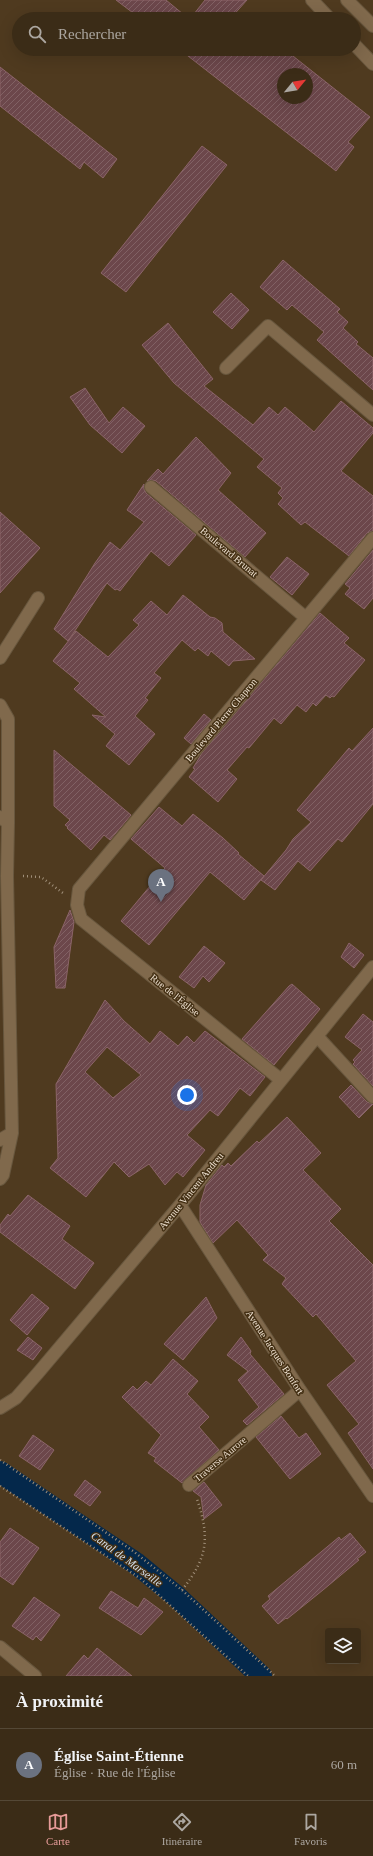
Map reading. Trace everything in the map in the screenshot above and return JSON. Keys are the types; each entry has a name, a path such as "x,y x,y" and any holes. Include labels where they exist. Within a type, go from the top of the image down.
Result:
{"street":[{"path":"312,0 323,12"},
{"path":"347,0 359,12"},
{"path":"361,14 373,26"},
{"path":"361,51 373,64"},
{"path":"226,368 268,326 373,415"},
{"name":"Boulevard Brunat","path":"151,487 306,618"},
{"name":"Boulevard Pierre Chapron","path":"77,905 79,889 373,538"},
{"path":"0,658 38,598"},
{"path":"0,705 8,719 4,820 6,876 4,990 12,1133 3,1175 0,1179"},
{"name":"Rue de l'Église","path":"77,905 81,919 281,1080"},
{"name":"Avenue Vincent Andreu","path":"0,1408 16,1398 38,1373 180,1205 373,967"},
{"path":"317,1036 373,1097"},
{"path":"0,1140 12,1133"},
{"name":"Avenue Jacques Bonfort","path":"180,1205 300,1390 373,1496"},
{"name":"Traverse Aurore","path":"189,1485 300,1390"},
{"path":"0,1647 35,1676"}],"path":[{"path":"41,877 61,891"},
{"path":"0,1460 133,1551 182,1590 275,1676"},
{"name":"Traverse Aurore","path":"182,1590 201,1563 205,1545 202,1515 195,1495 189,1485"},
{"path":"0,1486 141,1579 248,1676"}],"building":[{"path":"116,0 166,0 181,12 132,12"},
{"path":"205,0 247,0 236,12 196,12"},
{"path":"188,56 293,56 308,68 277,68 277,104 313,104 313,72 370,117 348,142 354,147 336,171"},
{"path":"0,67 117,159 103,178 84,162 80,169 0,106"},
{"path":"202,146 227,165 126,292 101,273"},
{"path":"283,260 340,309 337,312 348,322 343,328 358,342 356,344 373,358 373,390 317,340 324,332 292,305 287,310 260,287"},
{"path":"231,293 249,310 232,329 213,312"},
{"path":"168,323 213,379 204,386 253,425 269,407 278,415 285,407 314,432 341,401 373,428 373,433 341,471 373,496 373,531 367,533 349,556 305,522 301,525 278,504 283,498 278,493 282,488 257,467 264,459 174,383 142,345"},
{"path":"85,388 109,423 123,407 145,426 122,453 90,425 70,397"},
{"path":"196,437 231,473 218,490 266,533 245,557 156,481 147,481 158,469 163,474"},
{"path":"144,484 146,493 196,535 169,566 151,551 120,591 117,589 115,590 107,583 68,641 54,629 95,563 110,542 120,550 144,522 127,510"},
{"path":"0,512 40,548 0,593"},
{"path":"373,550 373,598 364,609 345,594 350,588 345,584"},
{"path":"287,557 309,574 292,595 270,577"},
{"path":"183,595 210,617 215,618 222,623 223,632 255,659 233,661 229,666 211,651 208,656 198,648 195,651 182,640 154,673 161,678 145,698 148,700 135,716 155,734 129,765 106,746 115,734 92,715 106,717 74,689 80,683 53,661 76,631 108,657 139,625 133,620 151,601 167,615"},
{"path":"320,613 349,638 344,643 365,660 334,697 332,696 330,698 326,695 316,706 313,703 306,712 297,705 281,724 274,718 249,748 247,747 227,770 237,779 218,802 189,777 195,769 193,768 202,753"},
{"path":"204,714 211,720 191,744 184,738"},
{"path":"373,728 373,804 342,842 338,839 310,871 298,861 275,890 261,880 286,850 293,839 311,822 297,810 349,748 352,751"},
{"path":"54,750 131,815 110,840 104,835 91,850 67,828 68,827 65,825 70,820 54,806"},
{"path":"159,807 182,826 193,814 223,838 239,853 238,854 264,876 244,900 210,872 149,945 121,921 165,868 131,839"},
{"path":"70,910 74,922 65,988 56,988 54,947"},
{"path":"349,943 364,955 354,968 341,957"},
{"path":"204,946 225,963 209,982 203,976 194,988 179,977"},
{"path":"292,984 320,1009 274,1065 242,1039"},
{"path":"105,1000 124,1021 150,1044 160,1031 178,1046 187,1036 194,1043 205,1031 265,1077 250,1096 240,1088 218,1116 210,1110 187,1135 205,1150 183,1177 177,1172 165,1185 149,1164 129,1177 114,1162 86,1197 50,1168 58,1158 56,1084","holes":["107,1047 141,1075 113,1098 85,1072"]},
{"path":"363,1014 373,1022 373,1086 353,1064 355,1062 353,1060 362,1050 345,1037"},
{"path":"351,1085 367,1102 373,1104 359,1118 339,1097"},
{"path":"287,1117 321,1153 303,1170 341,1209 329,1221 373,1265 373,1469 348,1433 359,1424 327,1385 356,1361 316,1314 313,1317 282,1284 286,1278 263,1260 268,1255 237,1220 213,1243 200,1222 200,1205 206,1185 222,1165 224,1167 228,1163 231,1166 257,1141 259,1143"},
{"path":"28,1195 70,1226 62,1239 94,1263 75,1289 0,1232 0,1225 8,1214 10,1216"},
{"path":"32,1294 49,1308 27,1335 10,1320"},
{"path":"206,1297 217,1318 183,1360 164,1344"},
{"path":"28,1337 42,1348 33,1360 17,1350"},
{"path":"241,1337 251,1351 250,1354 284,1394 247,1425 243,1421 259,1407 238,1380 248,1371 227,1355"},
{"path":"173,1359 198,1381 187,1394 209,1417 199,1427 219,1450 182,1483 154,1461 156,1458 148,1453 161,1435 122,1397 133,1386 137,1390 146,1381 151,1385"},
{"path":"281,1416 299,1438 306,1433 321,1454 290,1479 256,1437"},
{"path":"33,1435 54,1450 40,1470 19,1456"},
{"path":"85,1480 101,1492 90,1506 74,1495"},
{"path":"204,1482 222,1505 204,1519 201,1497 193,1491"},
{"path":"10,1528 39,1548 13,1585 0,1576 0,1542"},
{"path":"350,1533 366,1552 357,1559 359,1560 323,1590 287,1619 286,1618 278,1624 262,1606 270,1599 268,1596 339,1537 341,1540"},
{"path":"111,1591 138,1608 144,1598 163,1612 141,1635 99,1608"},
{"path":"34,1597 60,1615 41,1641 36,1636 33,1640 12,1626"},
{"path":"97,1648 132,1676 66,1676 84,1655 88,1659"}],"waterway":[{"name":"Canal de Marseille","path":"0,1472 137,1564 176,1596 261,1676"}],"place":[{"name":"Église Saint-Étienne","path":"161,902"}]}
